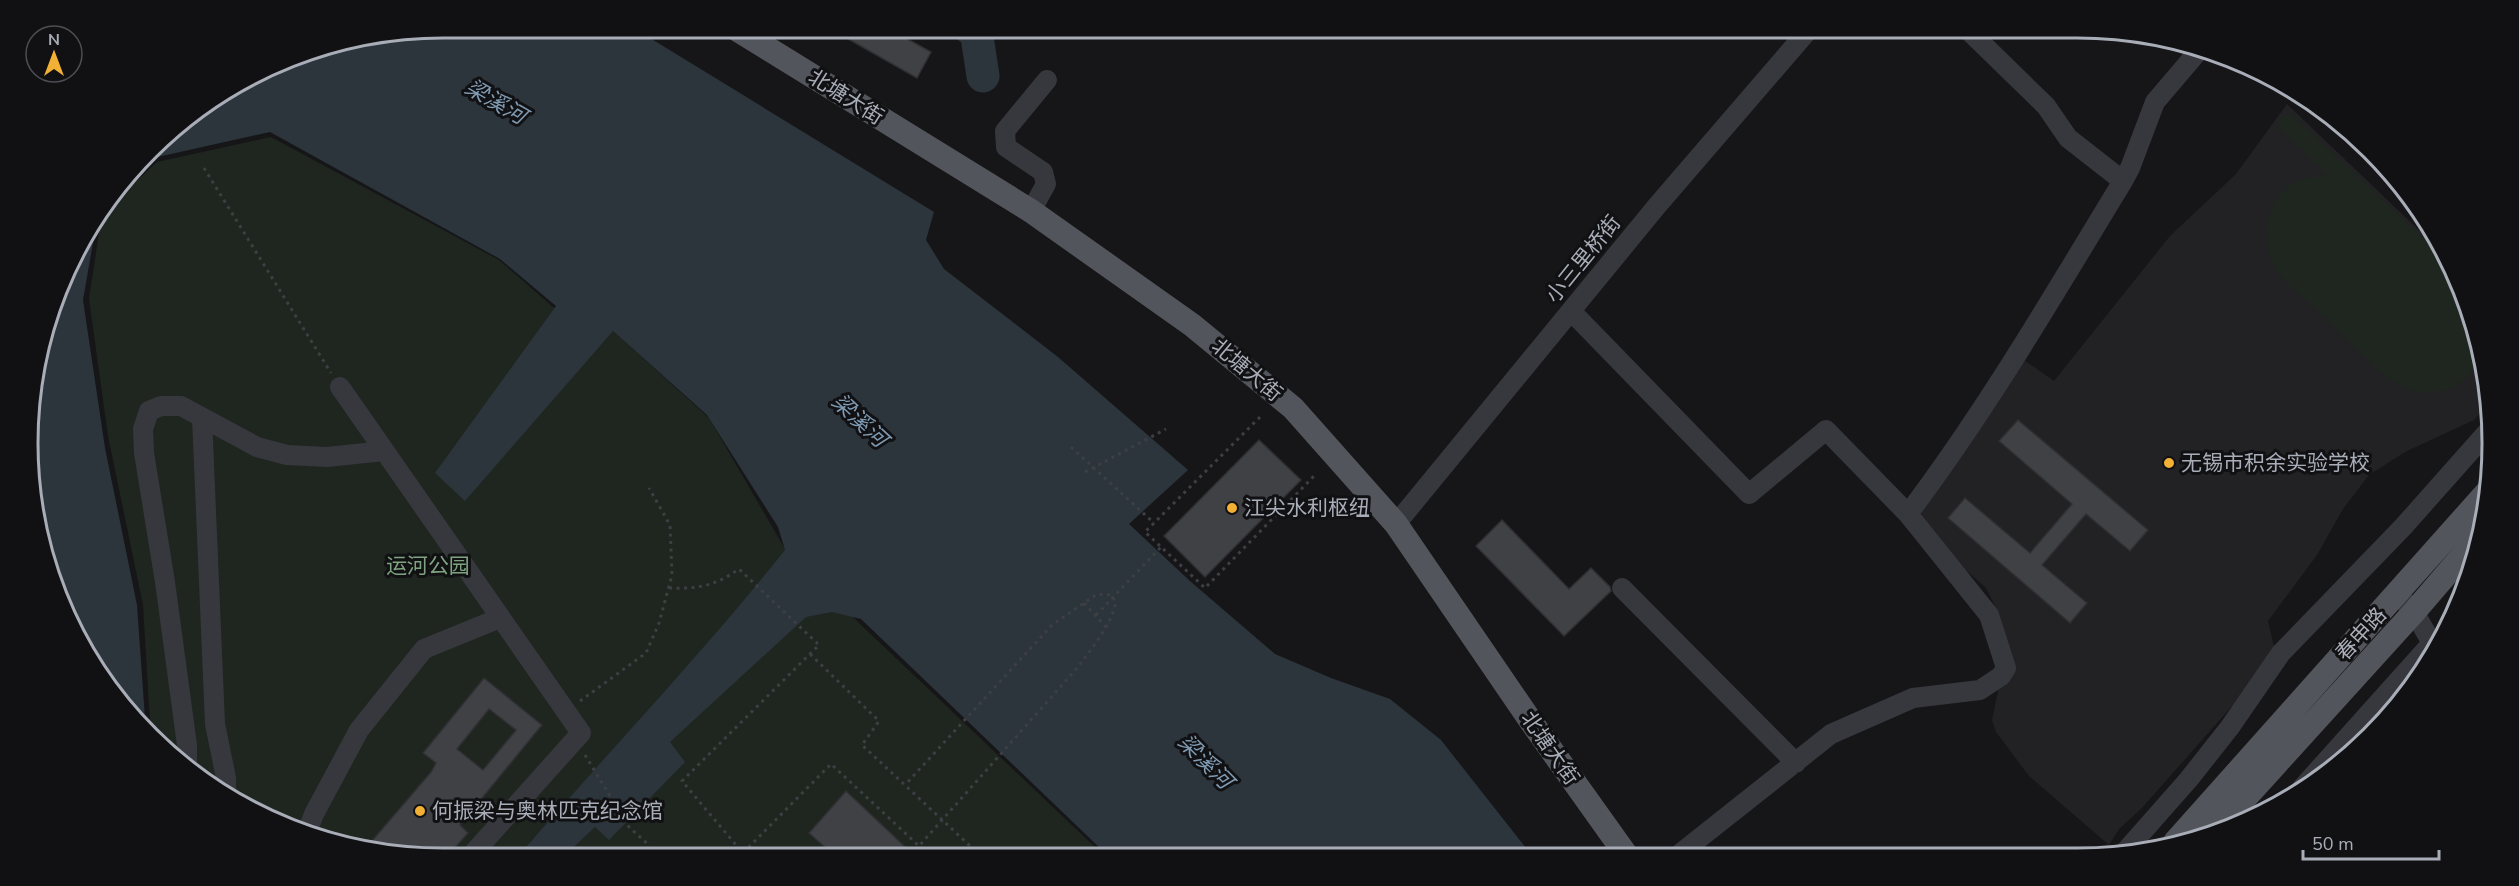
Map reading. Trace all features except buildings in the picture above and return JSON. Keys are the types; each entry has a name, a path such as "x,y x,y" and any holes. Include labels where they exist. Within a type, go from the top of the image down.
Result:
{"main road":[{"name":"北塘大街","path":"751,38 1031,210 1192,325 1293,408 1396,524 1620,848"},
{"name":"春申路","path":"2242,784 2397,593 2477,503"},
{"name":"春申路","path":"2242,784 2414,612 2467,550"},
{"path":"2221,822 2242,784"},
{"path":"2184,834 2242,784"}],"street":[{"name":"小三里桥街","path":"1396,524 1656,207 1802,38"},
{"path":"1976,38 2046,106 2068,138 2122,181"},
{"path":"1908,514 2011,366 2130,168 2155,102 2195,55"},
{"path":"1031,210 1046,184 1043,172 1006,147 1005,131 1047,80"},
{"path":"1571,311 1749,494 1826,430 1908,514 1989,615 2006,668 2001,676 1980,690 1913,698 1831,734 1687,848"},
{"path":"340,387 581,733 478,848"},
{"path":"187,757 165,582 144,453 142,429 149,411 161,406 181,406 257,447 287,455 327,457 384,451"},
{"path":"202,417 215,724 226,785"},
{"path":"2131,845 2189,779 2230,727 2281,653 2403,527 2482,438"},
{"path":"1622,588 1796,763"},
{"path":"2397,593 2414,612 2430,640"},
{"path":"309,826 359,730 424,650 501,618"},
{"path":"2322,766 2421,655"}],"path":[{"path":"204,168 340,387"},
{"path":"1260,417 1145,532 1205,588 1314,476"},
{"path":"1085,472 1166,429"},
{"path":"1071,447 1154,523"},
{"path":"566,712 646,653 659,623 672,575 670,525 649,488"},
{"path":"1096,615 1161,546"},
{"path":"669,588 691,589 720,582 739,568 819,645 682,781 739,848"},
{"path":"748,848 831,764 919,846 1073,674 1106,627 1116,602 1111,594 1097,594 1045,632 906,785"},
{"path":"1084,603 1106,627"},
{"path":"810,654 879,721 862,745 972,848"},
{"path":"585,759 629,827 651,848"}],"shaded area":[{"name":"无锡市积余实验学校","path":"2287,104 2423,234 2440,264 2460,313 2474,364 2481,413 2474,420 2405,452 2369,475 2343,509 2317,555 2268,621 2274,646 2271,662 2141,809 2119,829 2109,845 2029,776 1996,732 1992,720 1999,686 1998,612 1986,588 1926,535 1920,509 2024,360 2054,381 2170,236 2236,174"}],"green space":[{"path":"2289,112 2429,243 2451,288 2468,338 2475,368 2464,380 2448,390 2425,393 2405,388 2386,377 2282,277 2270,254 2267,241 2269,214 2274,202 2282,192 2297,182 2328,175 2276,125"},
{"name":"运河公园","path":"271,137 499,260 553,307 613,331 709,418 785,549 859,623 1096,848 416,848 338,835 288,818 240,794 196,765 150,723 143,605 108,436 89,299 100,228 123,193 157,162"}],"water":[{"name":"梁溪河","path":"416,38 650,38 934,212 926,240 944,269 1058,357 1188,470 1129,524 1190,581 1275,654 1331,678 1390,699 1441,740 1526,848 1100,848 861,619 832,612 806,617 670,742 685,762 609,840 595,827 573,848 526,848 688,665 785,550 778,527 707,415 613,331 465,501 435,473 556,306 500,259 270,132 154,158 196,121 240,92 288,68 338,51"},
{"path":"94,237 83,300 105,448 137,605 145,718 106,668 92,646 68,598 51,548 38,470 38,416 51,338 68,288"}],"waterway":[{"path":"977,38 983,76"}],"place":[{"name":"无锡市积余实验学校","path":"2169,463"},
{"name":"江尖水利枢纽","path":"1232,508"},
{"name":"何振梁与奥林匹克纪念馆","path":"420,811"}]}
